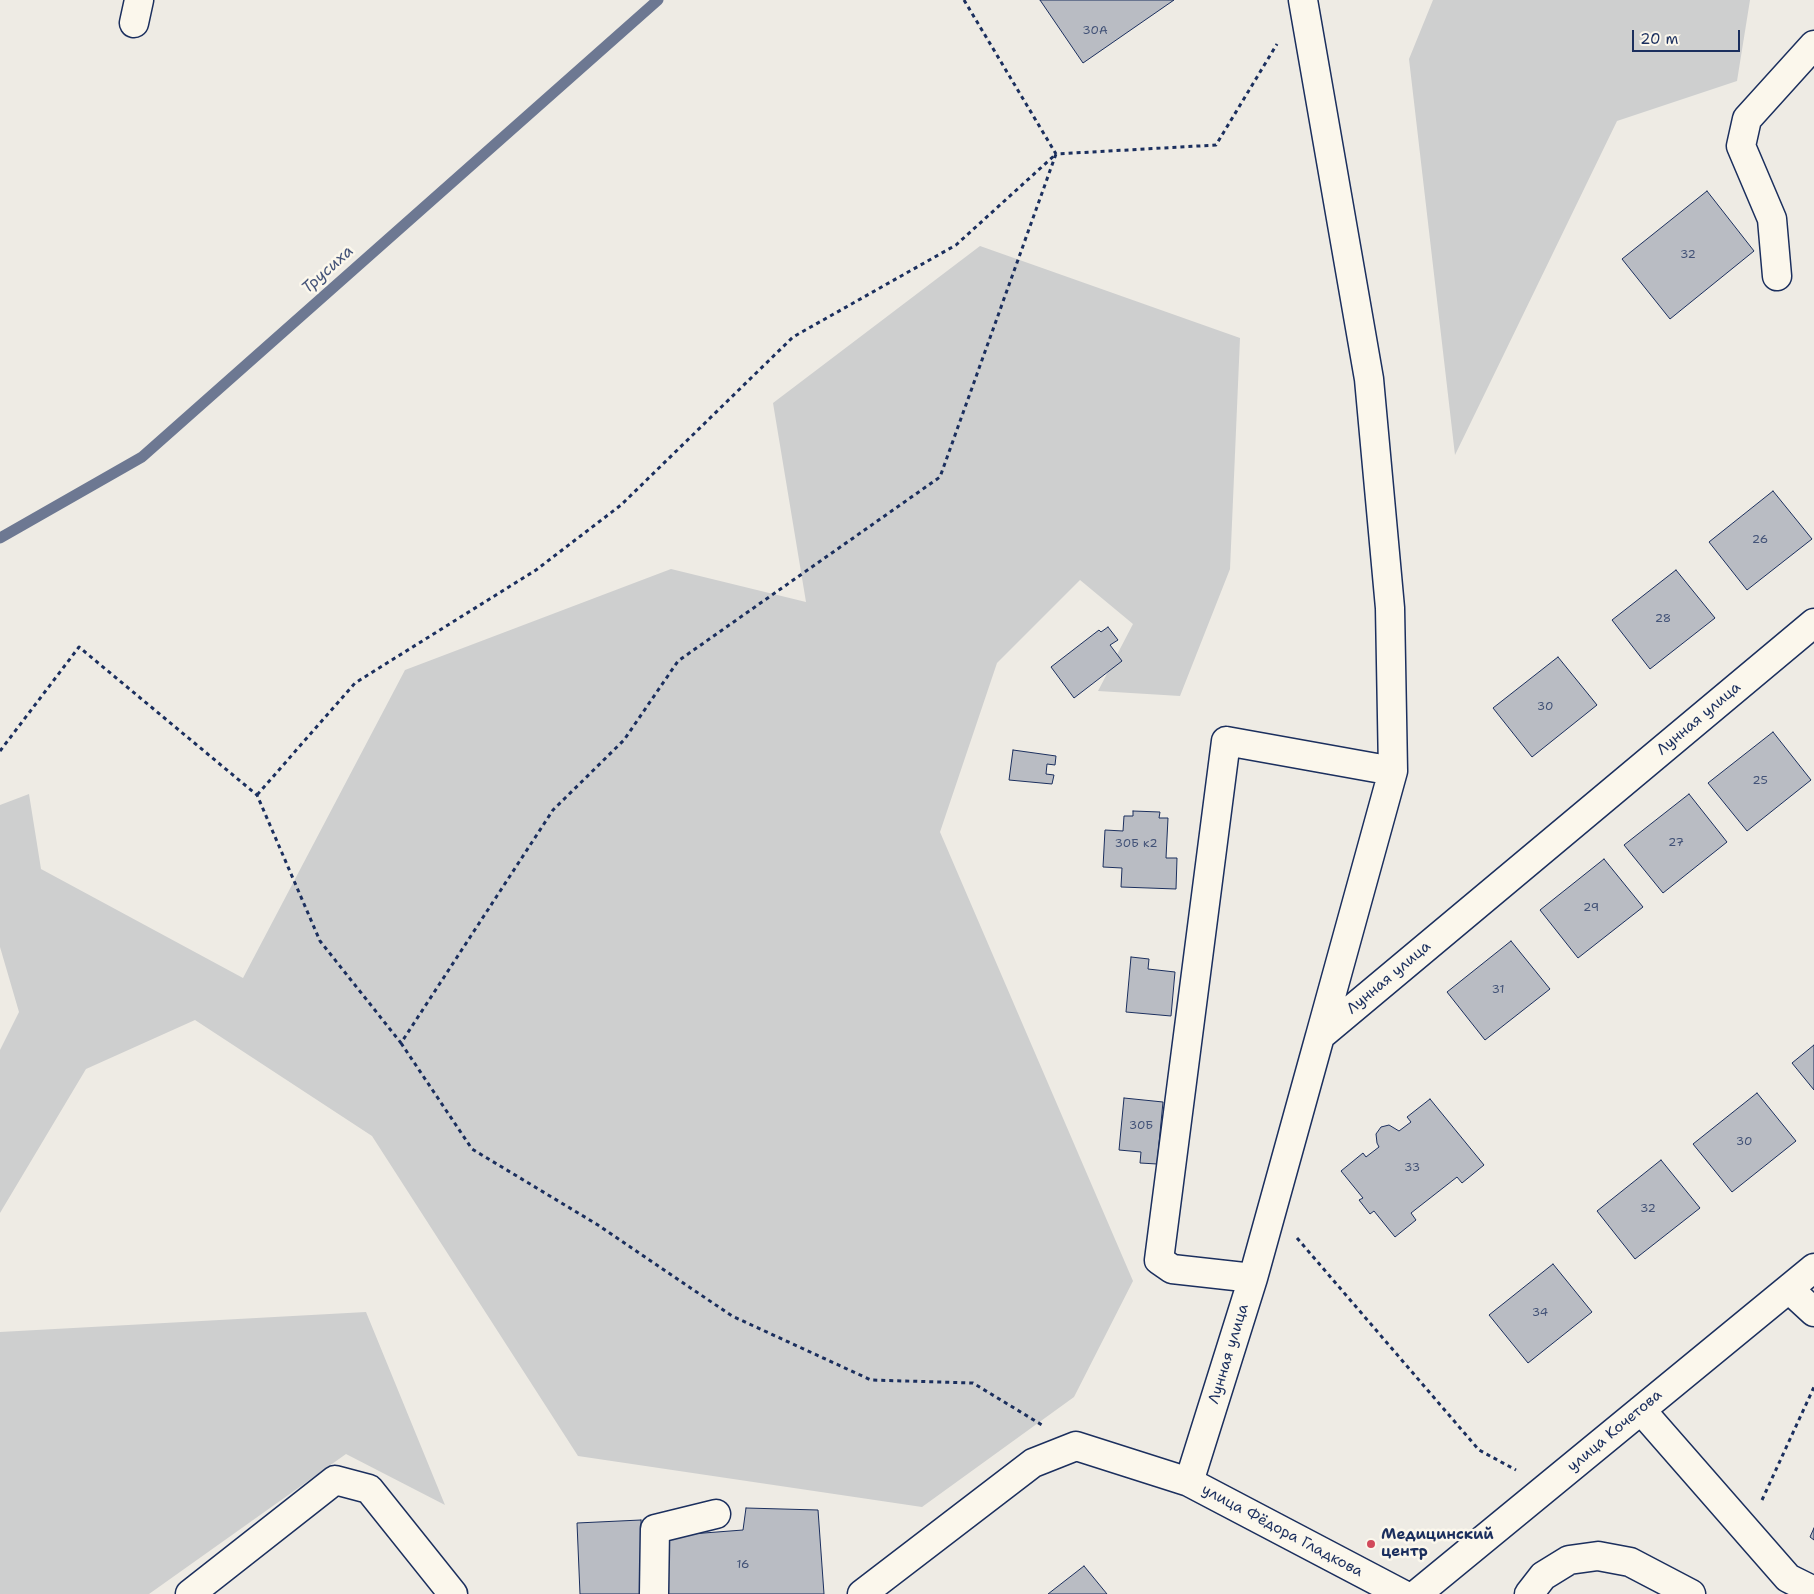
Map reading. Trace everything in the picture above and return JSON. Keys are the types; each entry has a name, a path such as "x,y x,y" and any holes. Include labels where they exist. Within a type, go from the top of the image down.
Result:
{"street":[{"path":"1303,0 1369,379 1390,608 1393,771 1320,1036"},
{"path":"1777,276 1772,219 1741,146 1747,119 1814,46"},
{"name":"Лунная улица","path":"1189,1482 1253,1278 1320,1036 1814,623"},
{"path":"1253,1278 1172,1269 1159,1260 1226,741 1393,771"},
{"name":"улица Кочетова","path":"1417,1594 1814,1268"},
{"path":"1788,1289 1814,1312"},
{"path":"1641,1410 1788,1578 1814,1591"},
{"path":"862,1594 1033,1463 1076,1446"},
{"name":"улица Фёдора Гладкова","path":"1076,1446 1189,1482 1402,1594"},
{"path":"190,1594 335,1480 369,1489 453,1594"},
{"path":"654,1594 655,1529 716,1514"},
{"path":"1529,1594 1542,1576 1569,1560 1598,1556 1630,1562 1691,1594"}],"path":[{"path":"964,0 1056,154"},
{"path":"257,795 355,683 536,570 621,505 793,337 956,245 1056,154 1216,145 1277,43"},
{"path":"402,1043 553,810 624,740 678,661 940,477 1056,154"},
{"path":"0,751 79,648 257,795 320,941 402,1043 472,1149 598,1225 732,1316 871,1380 974,1383 1076,1446"},
{"path":"1272,1209 1479,1450 1547,1488"},
{"path":"1748,1532 1814,1387"}],"shaded area":[{"path":"1433,0 1750,0 1737,81 1617,121 1455,455 1409,59"},
{"path":"980,246 1240,338 1230,569 1180,696 1098,691 1133,624 1080,580 997,663 940,832 1133,1281 1074,1397 922,1507 578,1456 372,1136 195,1020 86,1069 0,1213 0,1050 19,1012 0,947 0,805 29,794 41,869 243,978 405,670 671,569 806,602 773,403"},
{"path":"366,1312 445,1505 346,1454 149,1594 0,1594 0,1332"}],"building":[{"path":"1040,0 1174,0 1083,63"},
{"path":"1707,191 1754,251 1670,319 1622,259"},
{"path":"1773,491 1812,539 1747,590 1709,542"},
{"path":"1676,570 1715,618 1650,669 1612,620"},
{"path":"1108,627 1118,640 1110,645 1122,661 1074,698 1051,667 1099,630 1101,632"},
{"path":"1558,657 1597,705 1532,757 1493,708"},
{"path":"1773,732 1811,780 1747,831 1708,783"},
{"path":"1013,750 1056,756 1055,765 1047,764 1046,774 1054,775 1052,784 1009,780"},
{"path":"1689,794 1727,842 1663,893 1624,845"},
{"path":"1133,811 1160,812 1159,818 1168,818 1166,858 1177,858 1176,889 1121,887 1122,868 1103,867 1105,830 1123,831 1124,816 1133,816"},
{"path":"1604,859 1643,907 1578,958 1540,910"},
{"path":"1511,941 1550,989 1485,1040 1447,992"},
{"path":"1131,957 1149,959 1148,969 1175,972 1171,1016 1126,1012"},
{"path":"1814,1045 1814,1090 1792,1063"},
{"path":"1757,1093 1796,1141 1732,1192 1693,1144"},
{"path":"1124,1098 1163,1102 1157,1164 1140,1163 1141,1152 1119,1150"},
{"path":"1430,1099 1484,1165 1462,1183 1457,1177 1411,1213 1416,1220 1395,1237 1374,1211 1370,1214 1359,1200 1363,1198 1341,1171 1363,1153 1366,1157 1379,1147 1376,1134 1381,1127 1389,1125 1399,1131 1411,1122 1407,1117"},
{"path":"1661,1160 1700,1208 1635,1259 1597,1211"},
{"path":"1553,1264 1592,1312 1528,1363 1489,1315"},
{"path":"746,1508 818,1510 824,1594 665,1594 665,1536 743,1530"},
{"path":"641,1520 644,1594 580,1594 577,1523"},
{"path":"1814,1528 1814,1540 1810,1537"},
{"path":"1084,1566 1107,1594 1048,1594"}],"waterway":[{"name":"Трусиха","path":"0,538 142,457 658,0"}],"place":[{"name":"Медицинский центр","path":"1371,1544"}]}
